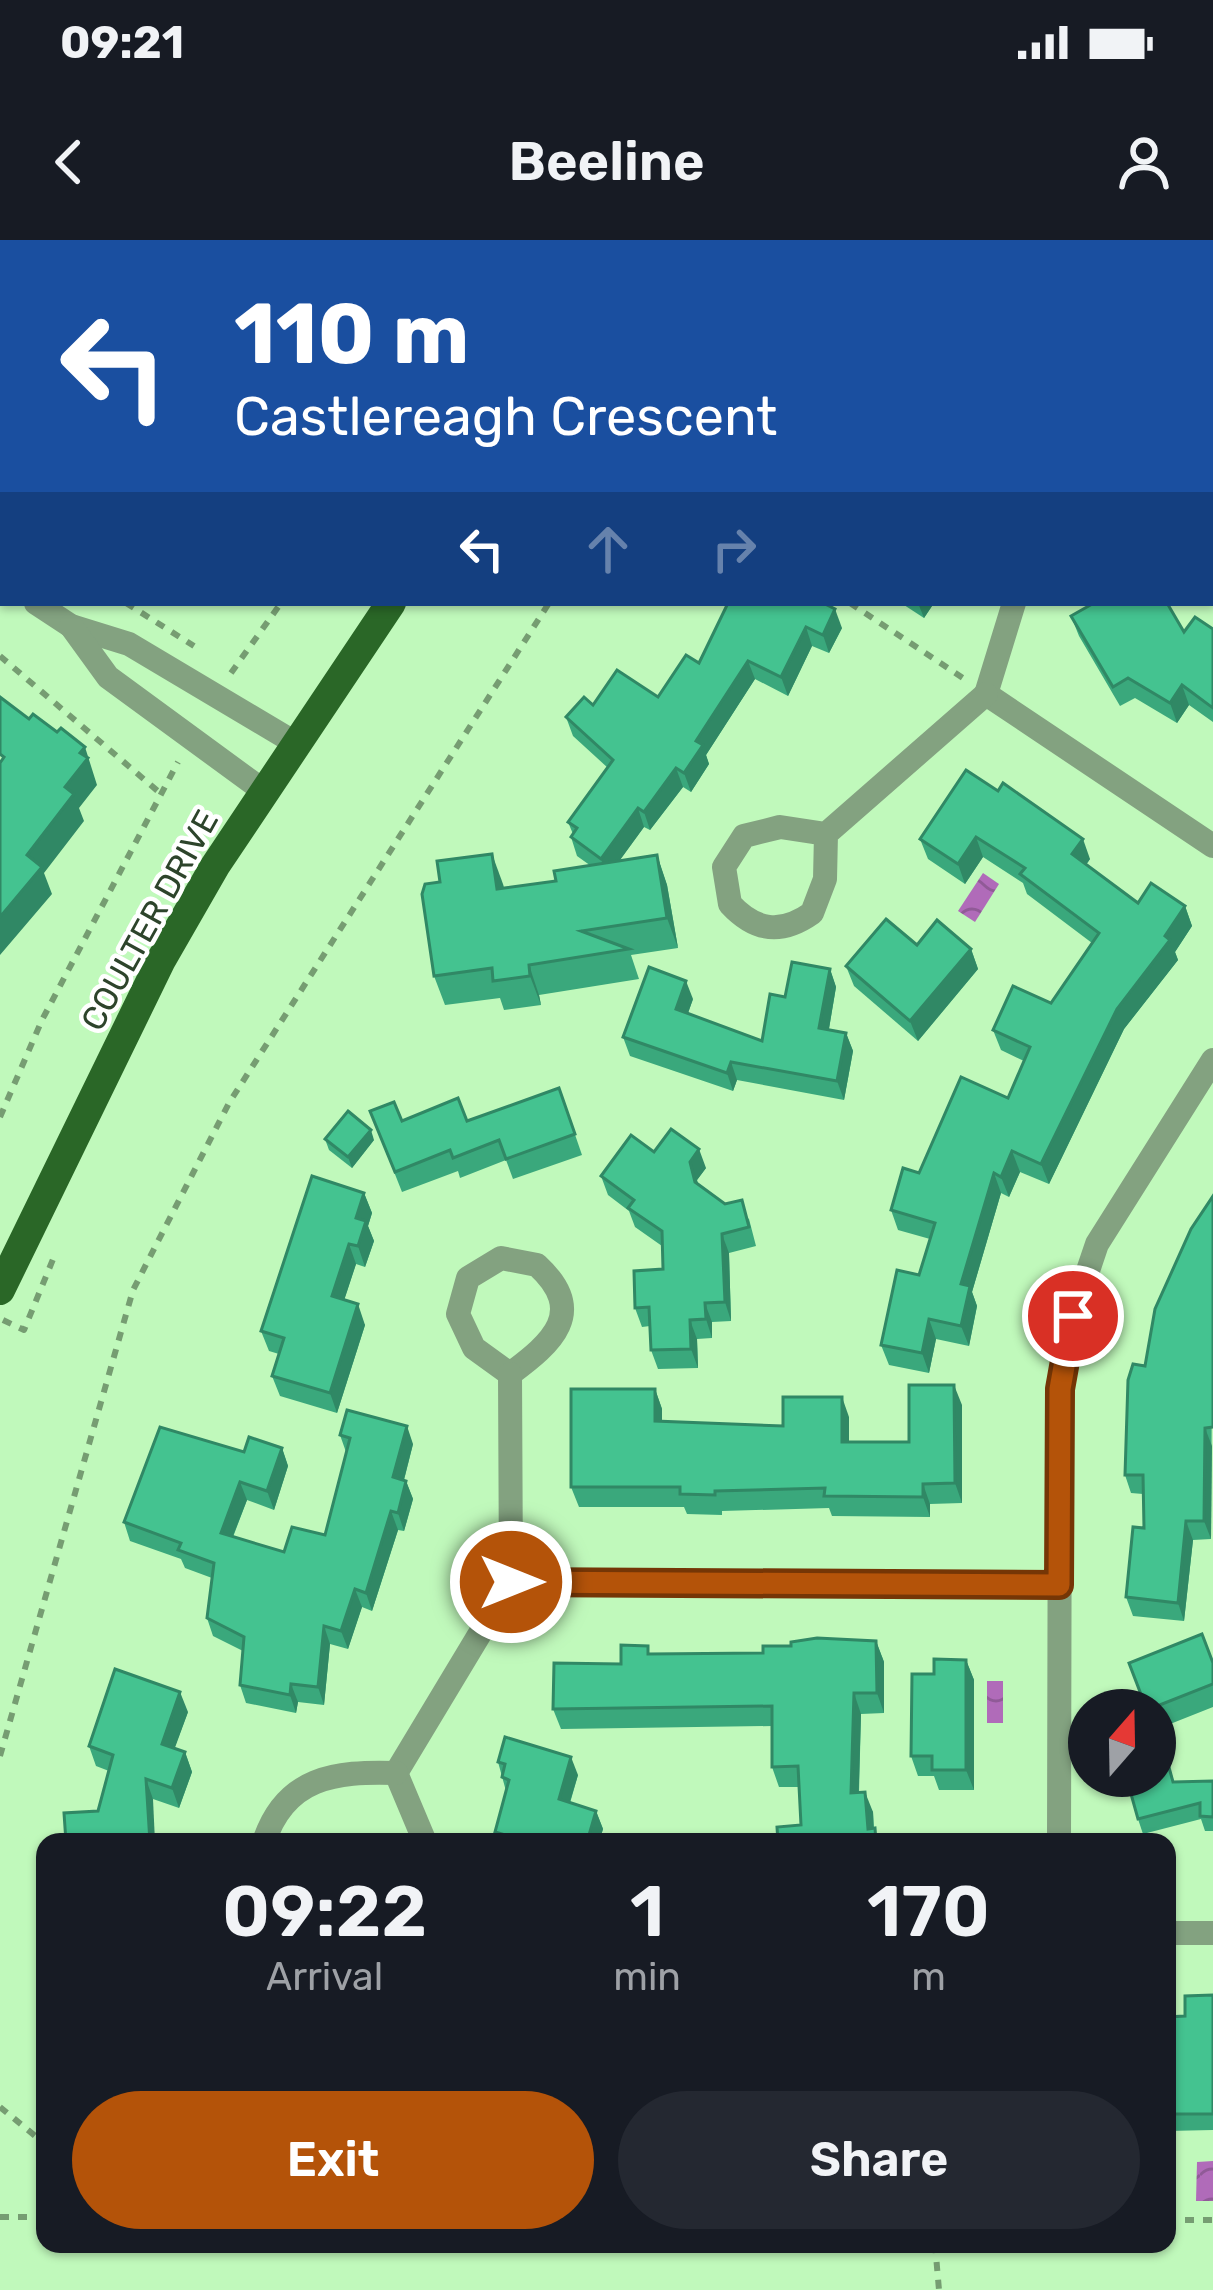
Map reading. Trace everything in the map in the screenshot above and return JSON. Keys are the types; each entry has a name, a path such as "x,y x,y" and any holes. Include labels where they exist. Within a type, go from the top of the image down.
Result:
{"main road":[{"name":"COULTER DRIVE","path":"0,1290 161,960 389,606"}],"street":[{"path":"41,606 71,626 129,644 297,744"},
{"path":"826,834 780,827 744,836 724,868 730,904 759,927 796,924 821,897 826,834 986,694 1014,606"},
{"path":"71,626 108,677 265,792"},
{"path":"986,694 1213,845"},
{"path":"1059,1833 1060,1389 1073,1316 1097,1244 1213,1060"},
{"path":"500,1258 519,1258 551,1278 562,1314 545,1348 510,1374 474,1348 458,1314 468,1278 500,1258"},
{"path":"397,1773 511,1582 510,1374"},
{"path":"511,1582 1059,1585"},
{"path":"269,1833 287,1797 309,1781 335,1774 397,1773"},
{"path":"397,1773 421,1833"},
{"path":"1176,1933 1213,1933"}],"path":[{"path":"131,606 197,648"},
{"path":"215,660 232,671 279,606"},
{"path":"0,1756 133,1290 230,1102 547,606"},
{"path":"854,606 986,694"},
{"path":"0,656 160,793 42,1020 0,1117"},
{"path":"0,2107 36,2137"},
{"path":"0,2217 36,2218"},
{"path":"1176,2220 1213,2220"},
{"path":"936,2253 939,2290"}],"water":[{"path":"983,873 999,884 975,922 958,911"},
{"path":"987,1681 1003,1681 1003,1723 987,1723"},
{"path":"1213,2161 1213,2201 1196,2201 1197,2162"}],"building":[{"path":"727,606 835,609 823,635 806,627 781,677 748,661 696,741 703,745 684,773 676,768 644,812 638,808 601,859 571,837 577,828 568,822 613,760 566,717 584,697 593,705 617,670 658,697 686,655 699,663"},
{"path":"1089,606 1169,606 1184,632 1195,617 1213,629 1213,708 1182,685 1170,703 1128,678 1113,687 1071,616"},
{"path":"0,697 29,719 33,714 57,732 61,728 85,747 80,753 88,758 65,787 74,794 27,855 42,867 0,917 0,763 4,757 0,754"},
{"path":"966,770 998,791 1003,783 1083,839 1072,854 1138,903 1151,883 1185,906 1165,936 1170,940 1117,1009 1041,1164 1012,1151 1001,1177 994,1173 961,1284 970,1286 961,1326 929,1319 922,1353 881,1345 897,1270 919,1275 935,1223 891,1210 903,1168 919,1173 961,1077 1008,1098 1030,1047 993,1030 1013,986 1051,1003 1099,933 1020,874 1025,868 976,837 958,864 920,839"},
{"path":"492,854 497,889 556,881 554,871 657,855 667,918 581,931 629,949 529,965 530,976 493,981 492,968 434,976 422,894 425,884 440,882 437,861"},
{"path":"886,919 917,945 937,920 971,949 910,1021 846,966"},
{"path":"792,962 830,969 819,1028 846,1033 837,1081 731,1062 727,1073 623,1037 649,967 686,981 676,1009 762,1041 770,994 785,997"},
{"path":"559,1088 575,1134 506,1159 499,1140 453,1158 450,1150 395,1172 370,1111 394,1102 402,1121 458,1098 467,1121"},
{"path":"348,1111 371,1130 348,1157 325,1139"},
{"path":"671,1129 699,1149 690,1162 695,1182 725,1204 742,1200 749,1227 722,1234 725,1302 705,1303 706,1319 690,1320 691,1349 651,1350 649,1307 635,1308 634,1271 663,1269 662,1231 628,1208 634,1200 601,1176 631,1135 654,1152"},
{"path":"312,1176 364,1193 356,1218 366,1221 358,1246 349,1244 332,1296 358,1304 330,1393 272,1376 284,1338 261,1331"},
{"path":"1213,1196 1213,1427 1205,1428 1204,1521 1186,1521 1178,1603 1126,1597 1133,1527 1144,1528 1143,1475 1125,1475 1128,1380 1133,1364 1145,1366 1155,1309 1191,1229"},
{"path":"909,1385 954,1385 955,1483 923,1484 923,1497 824,1496 825,1488 715,1491 715,1495 680,1494 680,1487 571,1487 571,1389 655,1389 655,1421 783,1426 783,1397 842,1397 842,1442 909,1442"},
{"path":"347,1410 407,1426 393,1477 406,1481 398,1513 391,1511 366,1593 355,1589 341,1631 324,1626 318,1687 291,1684 290,1695 240,1685 244,1637 207,1618 214,1563 178,1550 181,1543 124,1522 160,1427 244,1452 249,1437 282,1448 267,1491 240,1482 221,1533 284,1552 292,1527 325,1535 350,1438 340,1435"},
{"path":"1202,1634 1213,1663 1213,1684 1176,1699 1176,1689 1139,1689 1129,1663"},
{"path":"817,1638 876,1641 877,1693 854,1693 851,1793 865,1792 868,1829 875,1828 875,1833 777,1833 777,1827 801,1825 798,1766 772,1767 772,1706 553,1709 554,1663 621,1664 621,1645 648,1646 648,1654 763,1653 763,1646 791,1646 791,1642"},
{"path":"934,1659 966,1660 966,1770 932,1770 932,1756 911,1756 912,1674 934,1674"},
{"path":"115,1669 180,1692 162,1744 185,1752 172,1788 146,1779 149,1833 65,1833 64,1813 98,1811 113,1755 89,1746"},
{"path":"505,1737 571,1757 559,1799 596,1811 590,1833 495,1832 509,1780 502,1777 505,1764 498,1762"},
{"path":"1213,1781 1213,1817 1200,1816 1200,1803 1138,1819 1132,1797 1176,1797 1176,1782"},
{"path":"1213,1995 1213,2114 1176,2114 1176,2016 1185,2016 1185,1996"}],"route":[{"path":"511,1582 1059,1585 1060,1389 1073,1316"}]}
